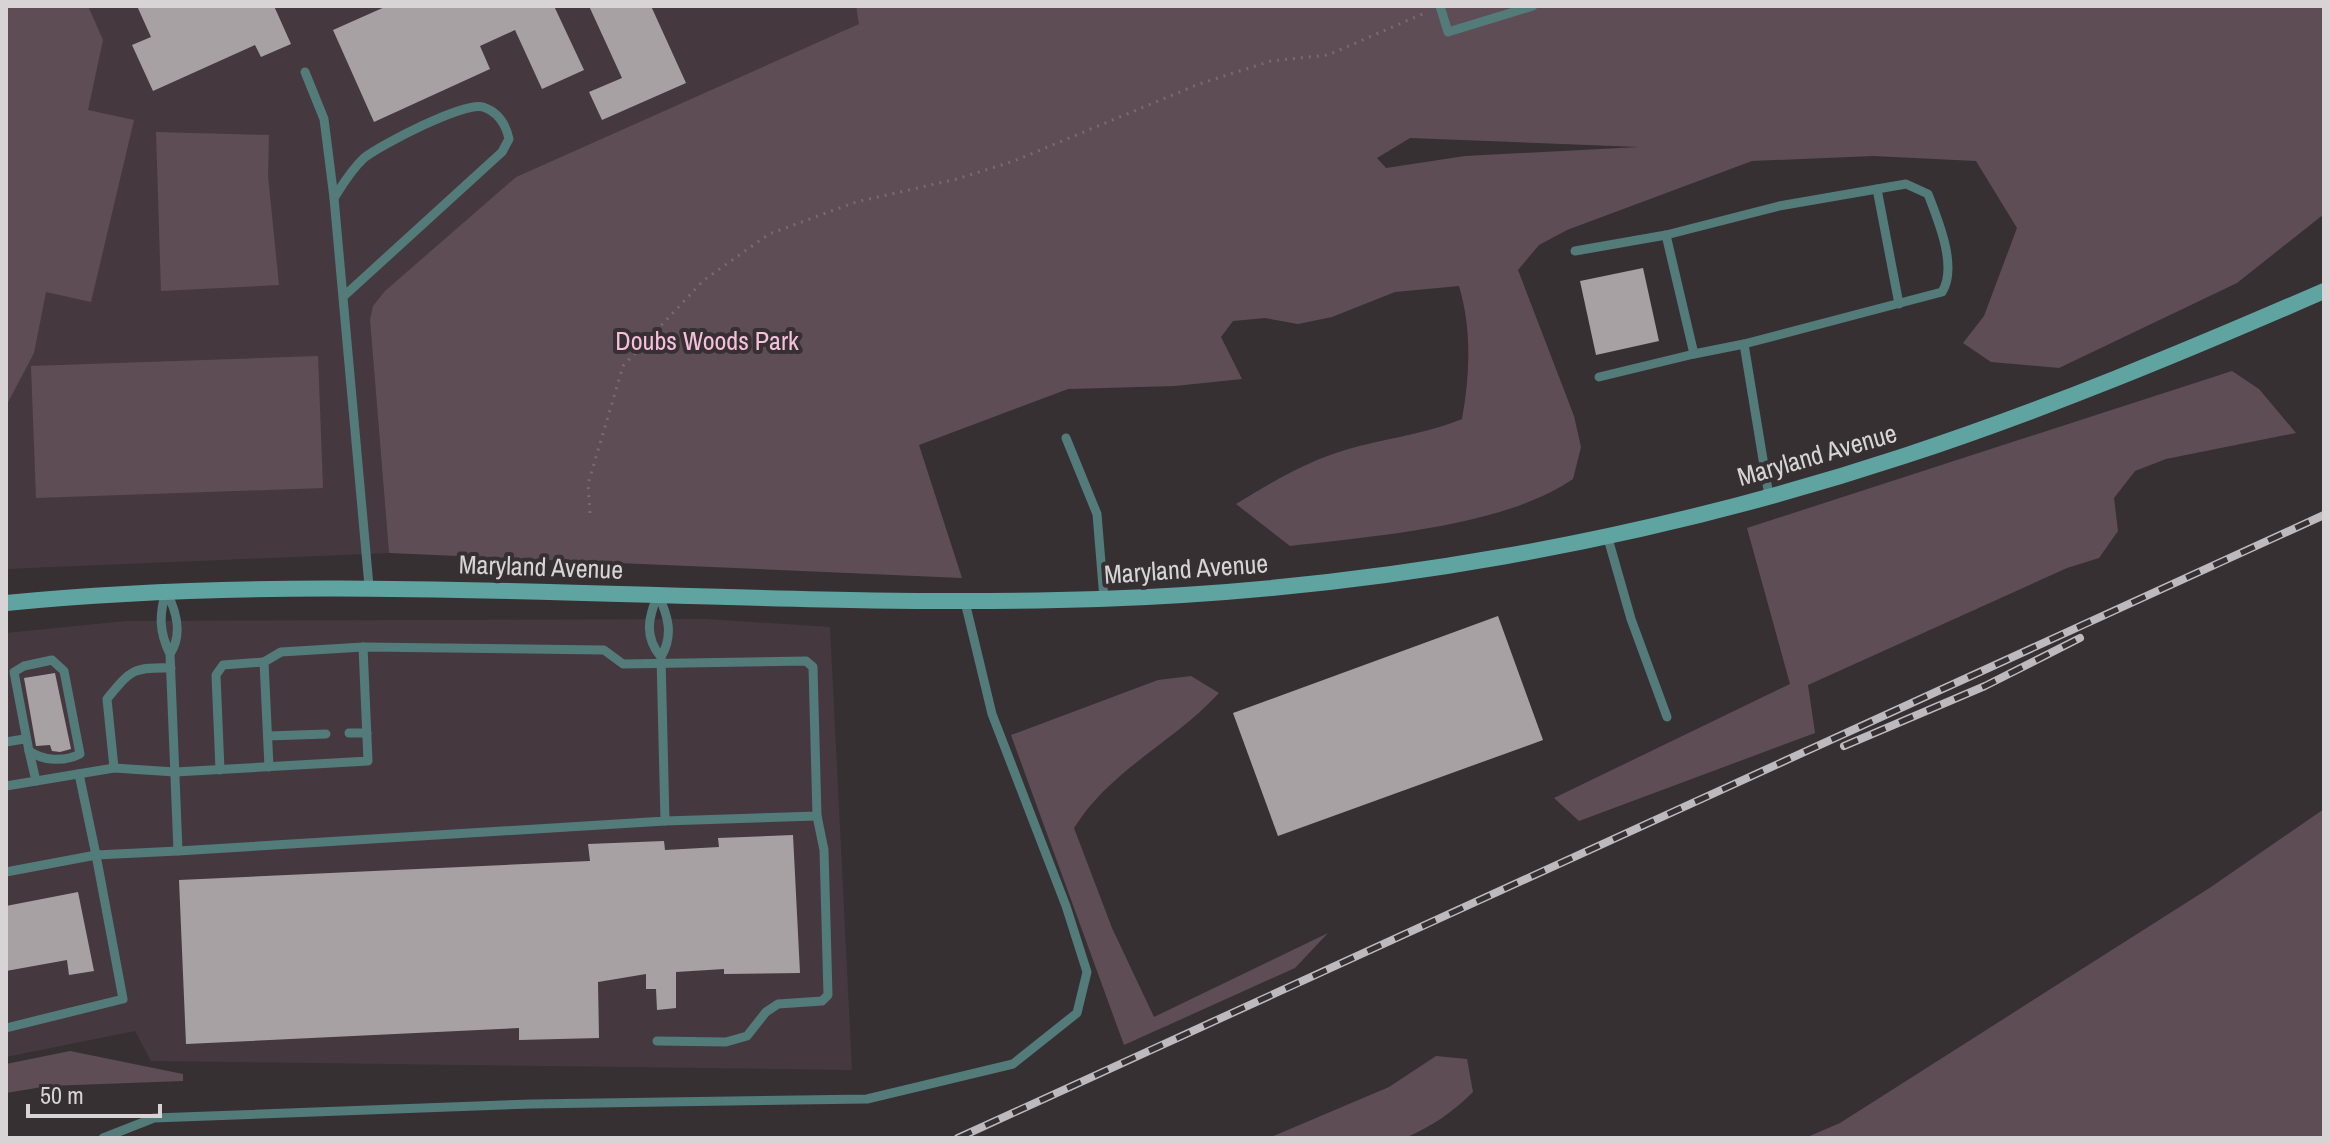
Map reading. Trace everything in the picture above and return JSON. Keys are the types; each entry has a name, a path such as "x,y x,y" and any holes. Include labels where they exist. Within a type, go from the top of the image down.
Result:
{"main road":[{"name":"Maryland Avenue","path":"6,603 166,591 369,586 965,602 1104,599 1257,589 1409,571 1607,535 1769,496 1899,458 2037,410 2324,291"}],"lane":[{"path":"1440,7 1448,32 1533,6"},
{"path":"305,72 324,119 334,198 369,586"},
{"path":"334,198 349,174 379,147 464,108 481,106 506,125 509,139 490,166 344,296"},
{"path":"1575,251 1666,235 1779,206 1906,184 1928,194 1949,268 1942,292 1744,344 1599,377"},
{"path":"1877,189 1899,304"},
{"path":"1666,235 1694,354"},
{"path":"1744,344 1769,496"},
{"path":"1066,438 1097,514 1104,599"},
{"path":"1607,535 1631,619 1667,717"},
{"path":"166,591 176,610 178,642 170,654"},
{"path":"166,591 160,613 163,639 170,654 178,851"},
{"path":"658,594 649,616 650,643 662,661"},
{"path":"658,594 668,617 668,645 662,661 665,821"},
{"path":"103,1138 154,1118 531,1104 867,1099 1013,1064 1077,1013 1087,972 1066,906 992,714 965,602"},
{"path":"6,786 114,768 175,772 368,761 363,647"},
{"path":"220,770 216,675 223,665 264,662 281,652 363,647 604,650 623,664 806,661 813,667 817,816 824,850 828,995 822,1001 778,1004 766,1012 747,1036 736,1039 657,1041"},
{"path":"29,751 37,757 54,759 80,754 64,671 52,660 24,666 14,672 10,688 36,781"},
{"path":"264,662 269,767"},
{"path":"114,768 107,699 129,672 139,667 171,668"},
{"path":"349,733 367,733"},
{"path":"268,736 326,734"},
{"path":"6,742 24,739"},
{"path":"6,1028 123,999 79,774"},
{"path":"6,872 96,855 665,821 817,816"}],"path":[{"path":"590,513 588,484 623,366 704,280 769,234 856,202 957,179 1014,161 1199,84 1271,61 1328,55 1440,7"}],"shaded area":[{"path":"6,6 856,6 860,24 516,177 370,320 389,553 6,569"},
{"path":"706,619 830,627 852,1070 151,1061 135,1031 6,1057 6,633 126,621"}],"green space":[{"path":"6,6 88,6 103,40 88,110 134,120 91,302 46,292 34,353 6,406"},
{"name":"Doubs Woods Park","path":"856,6 2324,6 2324,214 2237,283 2059,368 1991,362 1963,343 1984,316 2017,228 1976,161 1873,156 1752,161 1567,230 1539,245 1518,270 1574,416 1581,447 1573,479 1511,508 1437,527 1290,546 1236,504 1323,458 1462,419 1468,352 1466,319 1459,286 1395,292 1332,317 1298,324 1265,318 1233,321 1221,337 1242,379 1175,386 1068,389 919,445 962,578 389,553 370,320 373,306 385,291 516,177 859,24","holes":["1410,138 1639,147 1465,156 1386,168 1377,158"]},
{"path":"156,132 269,135 268,176 279,285 161,291"},
{"path":"318,356 323,488 36,498 31,366"},
{"path":"2232,371 2259,389 2296,433 2166,459 2135,471 2114,498 2118,531 2099,558 2067,568 1808,685 1815,733 1579,821 1554,798 1790,684 1747,528"},
{"path":"1191,676 1219,693 1106,789 1074,828 1112,928 1154,1017 1328,933 1295,968 1124,1045 1011,735 1158,680"},
{"path":"2324,809 2324,1138 1805,1138 1840,1123 2211,887"},
{"path":"70,1051 183,1074 183,1081 48,1086 6,1093 6,1064"},
{"path":"1436,1056 1467,1059 1473,1092 1433,1124 1405,1138 1269,1138 1389,1087"}],"building":[{"path":"137,6 274,6 291,44 261,57 255,45 153,91 132,45 151,37"},
{"path":"387,6 554,6 584,70 542,89 515,30 480,46 490,69 374,122 333,30"},
{"path":"589,6 651,6 686,83 602,120 589,92 622,78"},
{"path":"1643,268 1659,341 1596,355 1580,281"},
{"path":"1498,616 1543,740 1278,836 1233,713"},
{"path":"55,673 71,749 60,752 52,751 50,745 36,746 24,678"},
{"path":"793,835 800,973 724,974 724,969 676,972 676,1008 657,1010 656,989 646,989 646,974 598,982 599,1038 519,1040 519,1028 186,1044 179,880 590,861 588,844 664,841 665,850 719,847 718,838"},
{"path":"78,892 94,971 69,975 67,960 6,971 6,906"}],"railway":[{"path":"958,1138 2324,515"},
{"path":"1844,746 1985,686 2080,638"}]}
